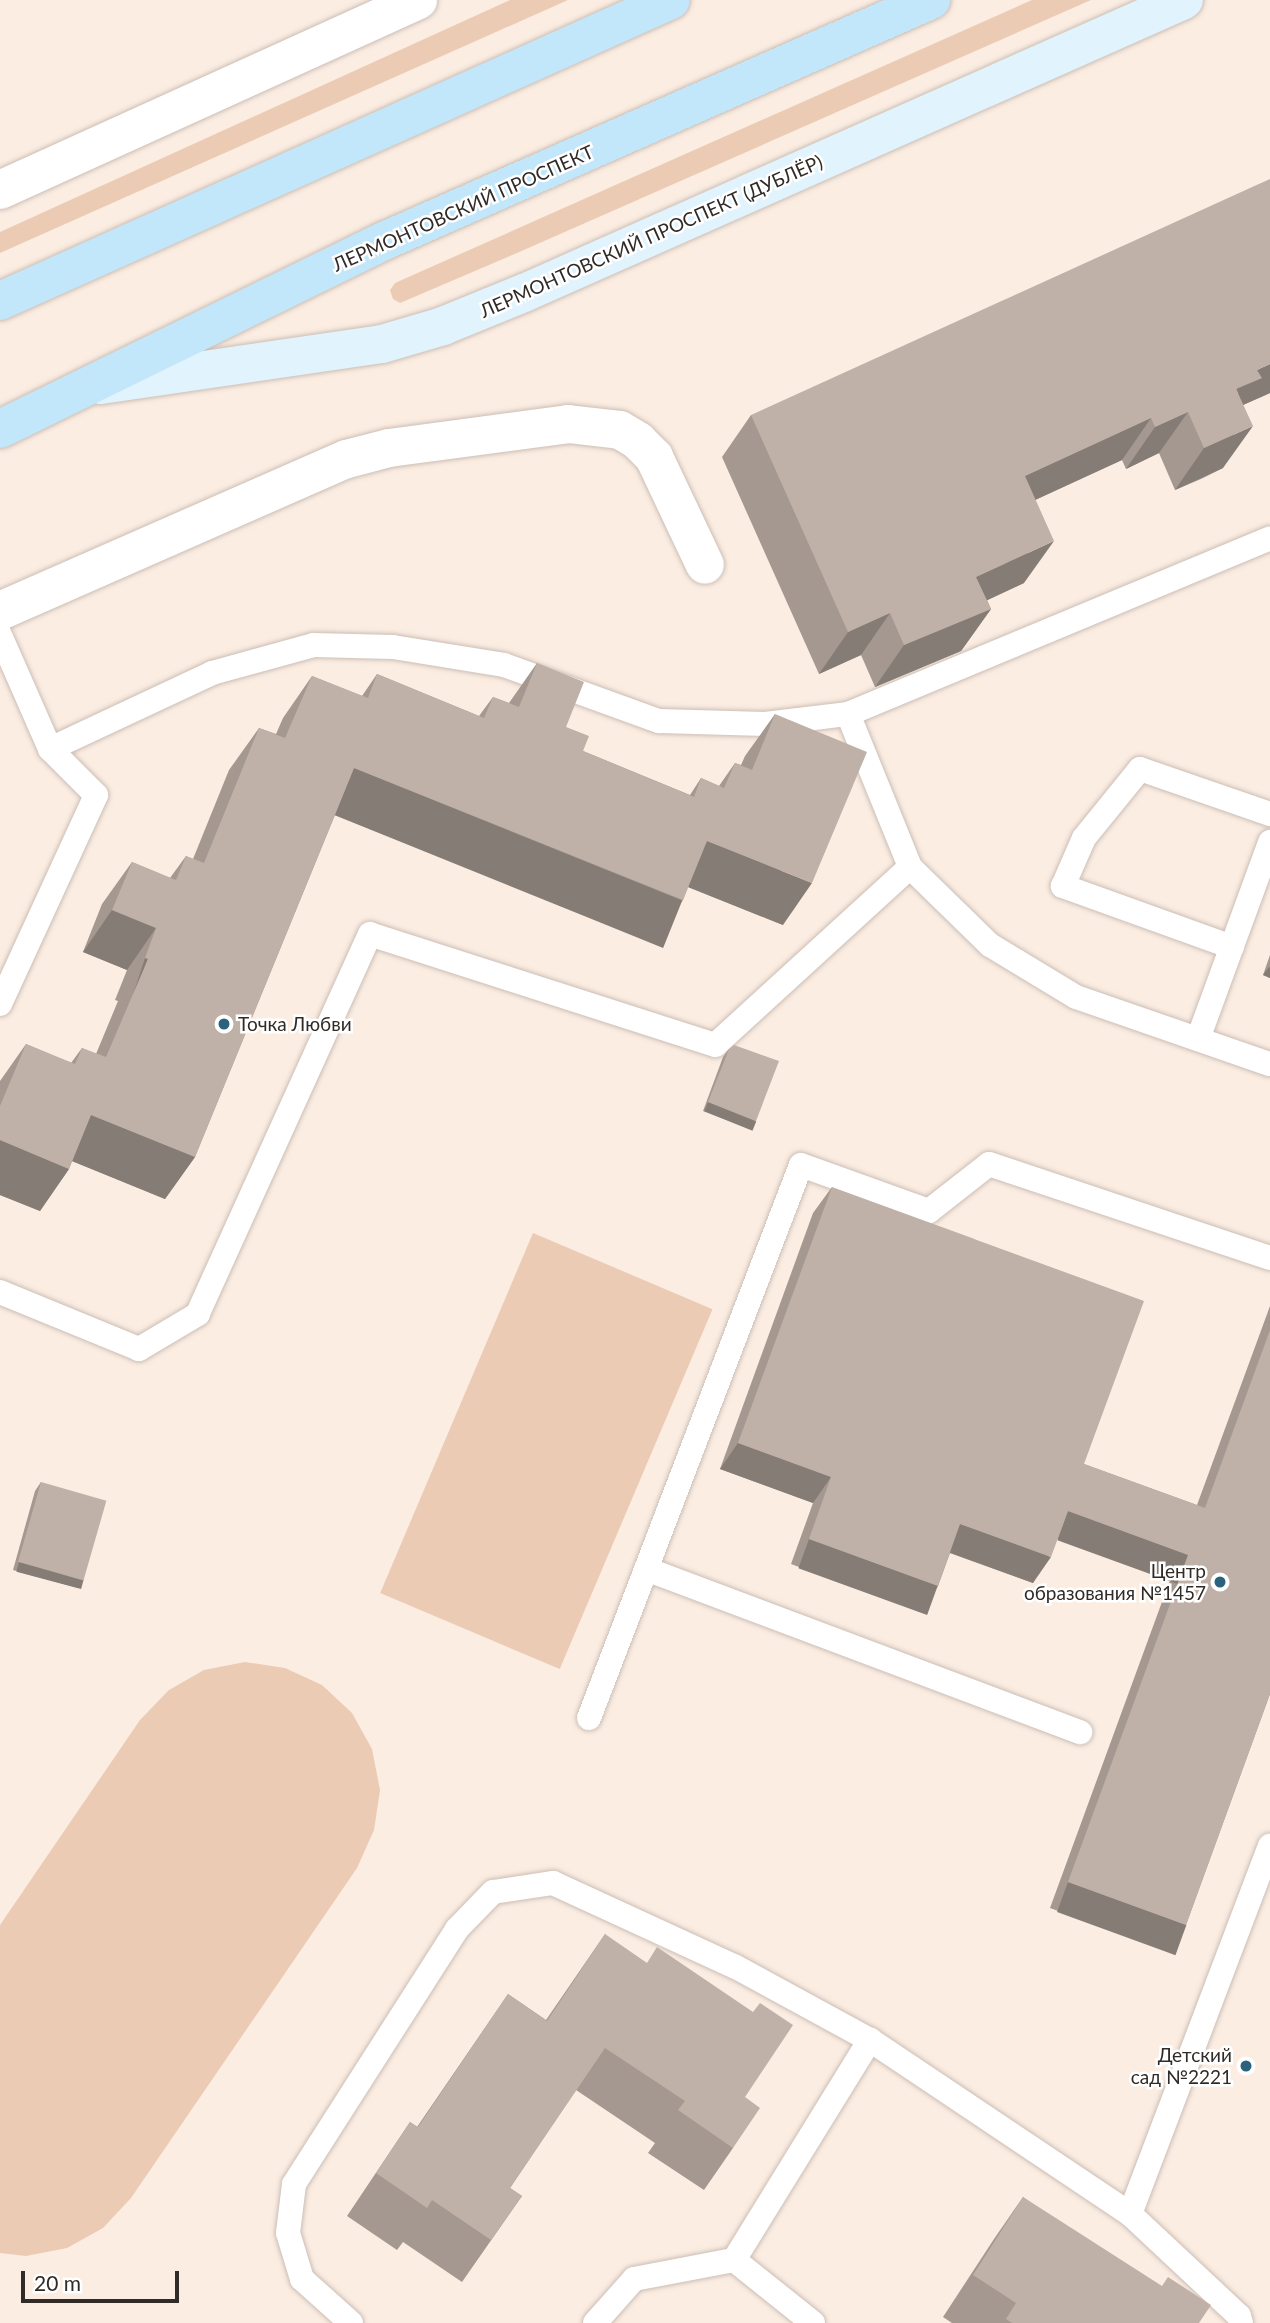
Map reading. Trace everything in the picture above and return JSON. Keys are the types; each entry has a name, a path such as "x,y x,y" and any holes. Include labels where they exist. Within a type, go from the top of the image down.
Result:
{"main road":[{"path":"0,301 671,0"},
{"name":"ЛЕРМОНТОВСКИЙ ПРОСПЕКТ","path":"0,429 384,241 931,0"}],"street":[{"path":"0,190 418,0"},
{"name":"ЛЕРМОНТОВСКИЙ ПРОСПЕКТ (ДУБЛЁР)","path":"92,386 218,365 382,344 443,326 524,293 1184,0"},
{"path":"0,611 347,459 390,448 568,424 620,430 654,457 705,565"}],"lane":[{"path":"50,749 212,673 314,645 393,647 504,665 659,721 765,724 848,714 1270,538"},
{"path":"0,635 50,749 96,795 0,1004"},
{"path":"848,714 910,867 990,945 1076,997 1270,1064"},
{"path":"1232,947 1063,886 1084,838 1140,769 1270,814"},
{"path":"1198,1039 1270,842"},
{"path":"0,1292 139,1349 198,1314 370,934 715,1045 910,867"},
{"path":"589,1718 801,1165 929,1211 989,1164 1270,1258"},
{"path":"646,1569 1080,1732"},
{"path":"1130,2214 1270,1846"},
{"path":"351,2323 302,2279 288,2234 294,2185 457,1929 493,1892 553,1883 736,1967 870,2040 1130,2214 1238,2316 1241,2323"},
{"path":"595,2323 634,2278 734,2260 870,2040"},
{"path":"734,2260 813,2323"}],"shaded area":[{"path":"510,0 568,0 0,253 0,232"},
{"path":"1032,0 1091,0 517,253 400,303 393,299 390,290 395,283"},
{"path":"533,1233 712,1309 560,1669 380,1593"},
{"path":"245,1662 285,1668 322,1685 352,1713 372,1749 380,1790 374,1830 357,1868 131,2198 103,2228 67,2248 26,2256 0,2253 0,1925 140,1720 169,1690 204,1670"}],"building":[{"path":"1270,179 1270,364 1257,370 1262,378 1236,389 1253,426 1204,448 1188,412 1155,427 1151,418 1025,476 1054,541 976,577 991,609 904,645 890,613 848,632 751,415"},
{"path":"537,663 584,682 566,727 589,736 583,751 694,797 701,778 724,788 735,763 752,770 775,714 867,752 812,883 707,841 683,900 354,768 195,1157 91,1115 69,1169 0,1140 0,1106 26,1044 75,1064 82,1048 106,1057 148,959 145,958 156,928 112,910 132,862 176,880 186,856 204,863 259,728 285,738 312,676 368,698 377,674 484,718 493,697 519,707"},
{"path":"734,1045 779,1061 756,1121 708,1102 729,1049"},
{"name":"Центр образования №1457","path":"832,1187 1144,1301 1084,1464 1205,1508 1270,1330 1270,1694 1186,1925 1068,1882 1188,1555 1068,1511 1051,1557 960,1524 938,1586 809,1539 831,1477 738,1443"},
{"path":"41,1482 106,1501 83,1581 18,1562"},
{"path":"605,1934 647,1963 657,1947 753,2012 760,2003 793,2025 745,2097 760,2108 733,2148 678,2110 685,2101 605,2048 510,2188 522,2196 491,2240 432,2200 427,2208 376,2173 410,2122 418,2127 508,1994 547,2021"},
{"path":"1023,2197 1162,2286 1168,2277 1211,2305 1199,2323 1012,2323 1006,2319 1016,2303 973,2275"}],"place":[{"name":"Точка Любви","path":"224,1024"},
{"name":"Центр образования №1457","path":"1220,1582"},
{"name":"Детский сад №2221","path":"1246,2066"}]}
